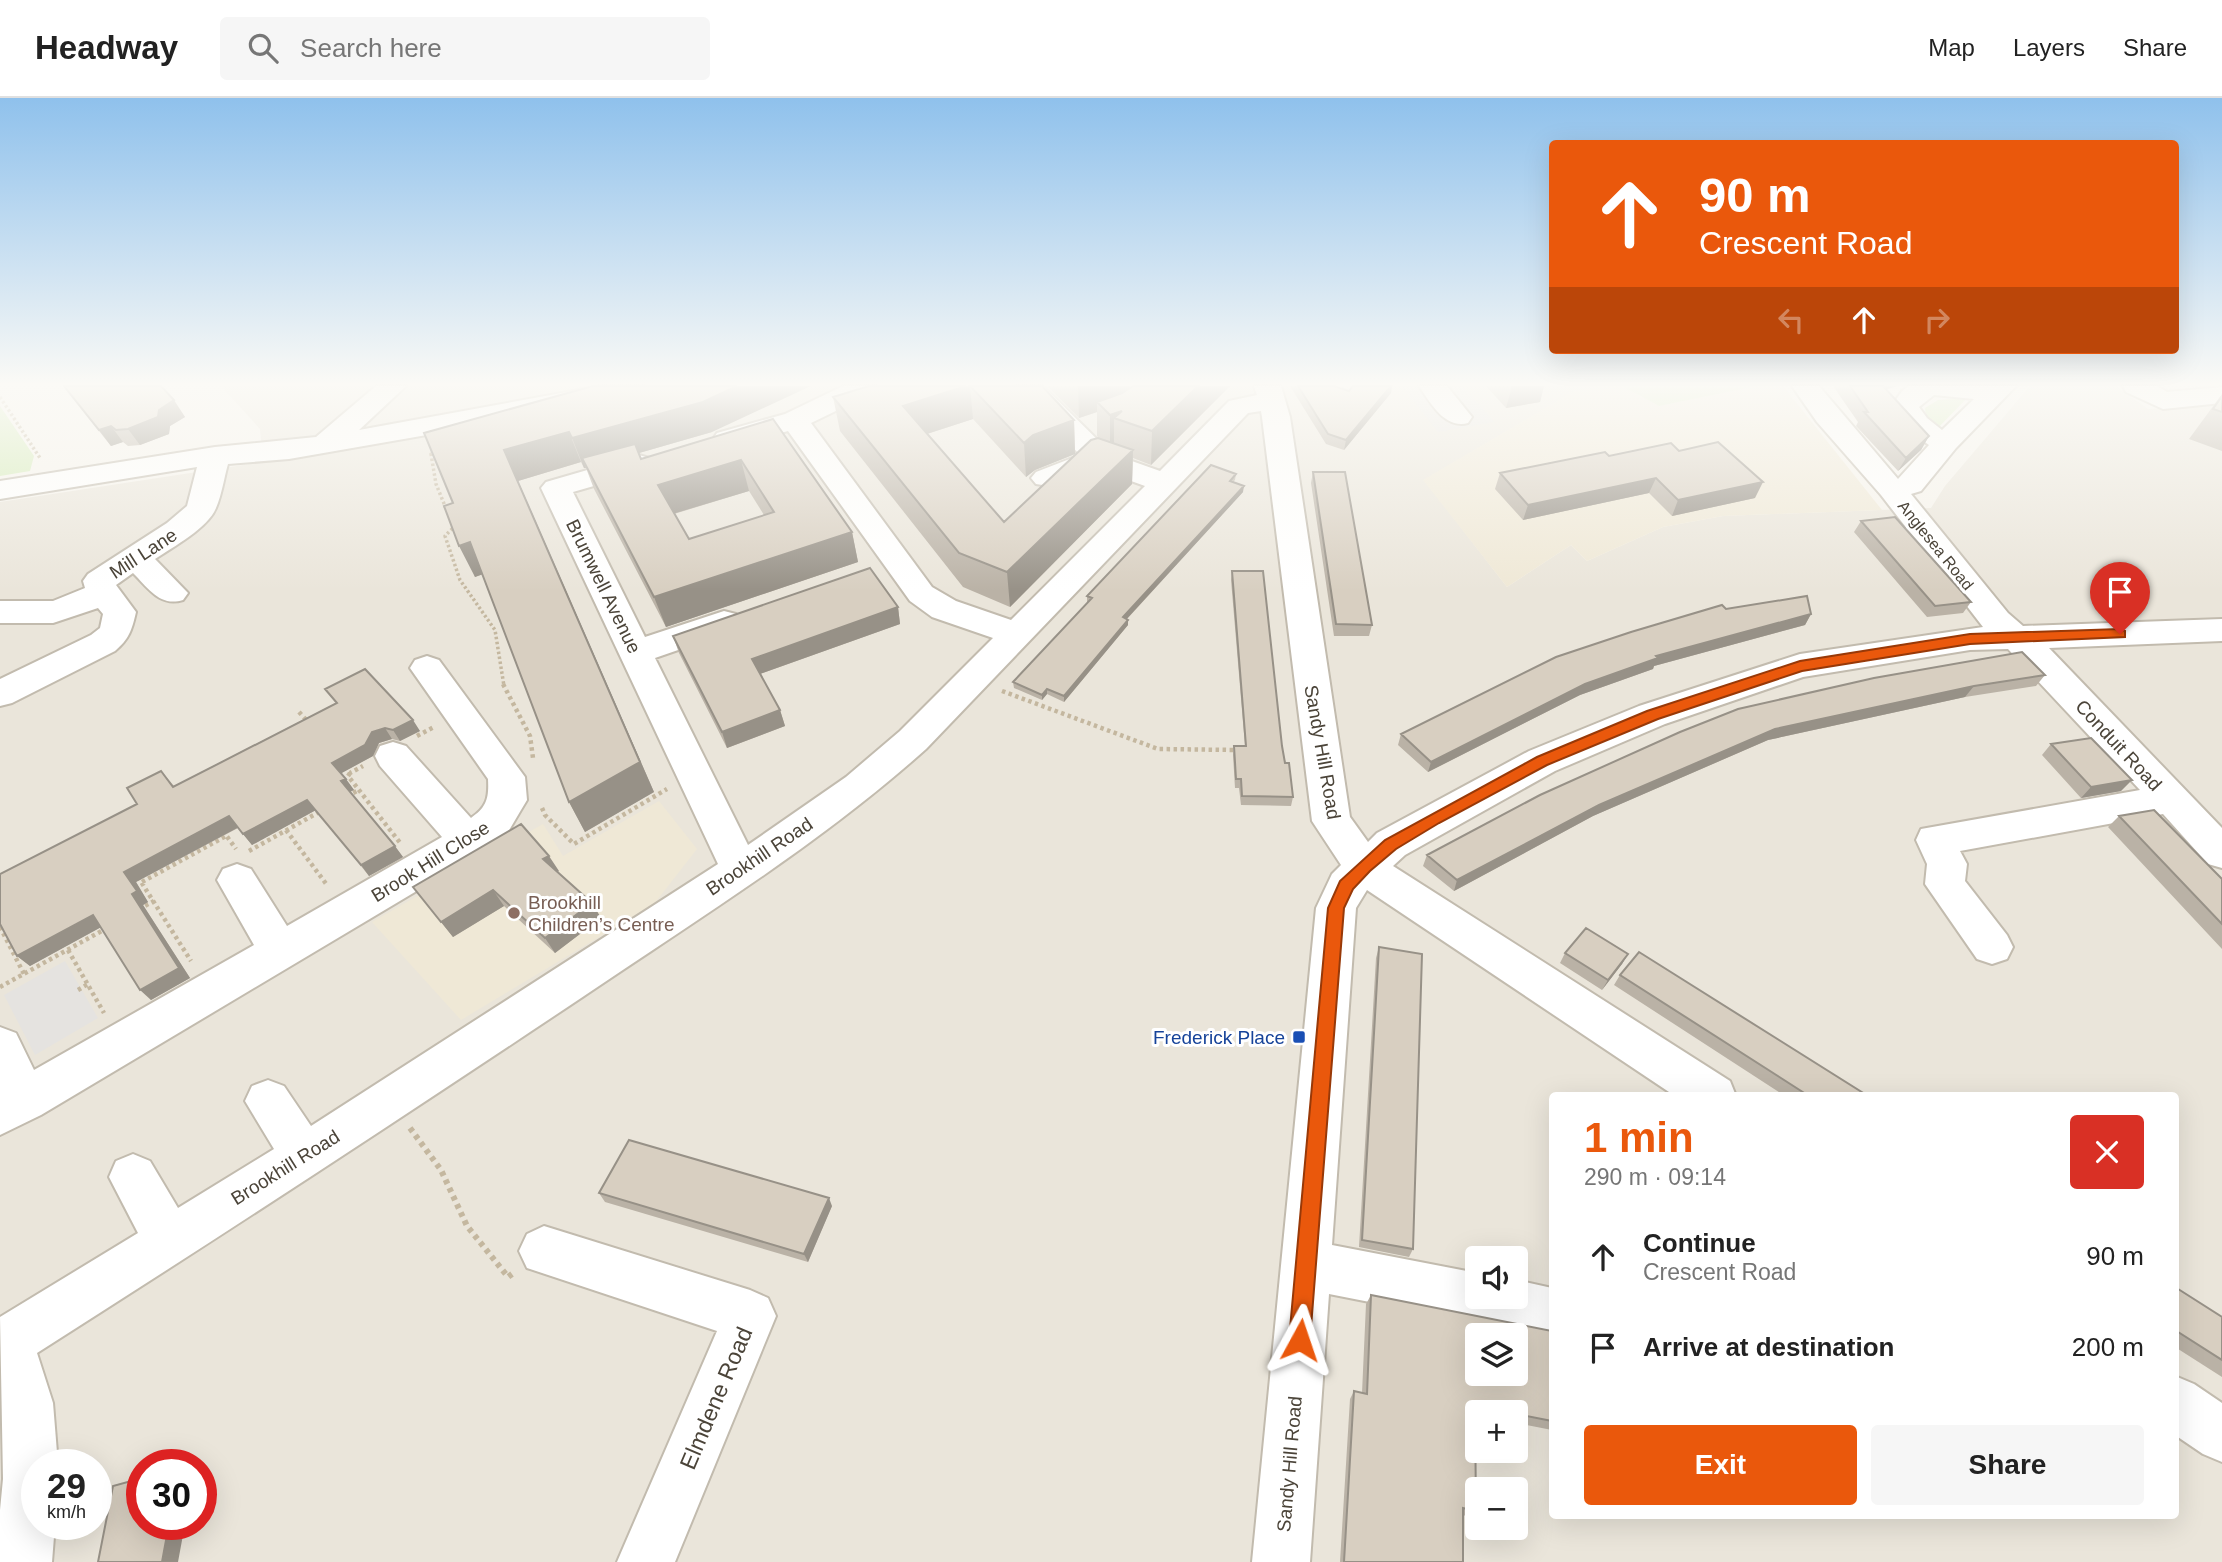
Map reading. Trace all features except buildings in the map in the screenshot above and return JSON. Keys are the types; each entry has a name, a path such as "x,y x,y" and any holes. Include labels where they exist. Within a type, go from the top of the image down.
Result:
{"street":[{"path":"0,490 236,454"},
{"path":"816,454 884,568 944,609 1016,634"},
{"path":"1098,454 1100,458"},
{"name":"Brookhill Road","path":"4,1344 304,1156 741,870 881,769 1194,454"},
{"name":"Sandy Hill Road","path":"1279,454 1331,821 1364,867 1346,885 1336,908 1282,1562"},
{"name":"Anglesea Road","path":"1861,454 1996,621 2016,638"},
{"path":"1891,489 1911,485 1936,454"},
{"name":"Mill Lane","path":"0,612 46,615 85,604 102,592 99,581 178,530 201,509 215,456"},
{"name":"Brumwell Avenue","path":"663,458 556,488 637,652 694,779 741,870"},
{"path":"1046,478 1100,458 1166,483"},
{"path":"136,558 173,593"},
{"path":"0,694 103,643 115,634 120,612 102,592"},
{"path":"637,652 754,612"},
{"path":"1708,1092 1364,867 1391,844 1434,818 1542,761 1652,715 1800,666 1970,639 2222,630"},
{"name":"Conduit Road","path":"2016,638 2032,651 2222,853"},
{"name":"Brook Hill Close","path":"12,1107 421,869 494,822 508,800 506,777 427,667"},
{"path":"393,756 468,841"},
{"path":"1992,947 1945,884 1947,864 1935,841 2169,799"},
{"path":"237,880 281,951"},
{"path":"7,1039 12,1107"},
{"path":"268,1101 304,1156"},
{"path":"133,1177 168,1239"},
{"name":"Elmdene Road","path":"544,1251 750,1316 646,1562"},
{"path":"1306,1265 1549,1311"},
{"path":"4,1344 26,1403 31,1479 23,1562"},
{"path":"2179,1407 2222,1435"}],"path":[{"path":"38,464 40,454"},
{"path":"431,454 436,484 446,511 454,515"},
{"path":"462,519 444,536 460,580 495,630 501,680 530,736 534,771"},
{"path":"972,680 1158,748 1239,751"},
{"path":"350,772 348,776 421,869"},
{"path":"541,804 545,815 574,844 664,790 694,779"},
{"path":"346,796 359,790"},
{"path":"221,828 240,856 322,810"},
{"path":"286,830 347,912"},
{"path":"142,882 226,836"},
{"path":"136,874 210,992"},
{"path":"132,913 154,901"},
{"path":"0,987 111,926"},
{"path":"0,927 2,936 24,974"},
{"path":"68,950 121,1044"},
{"path":"78,990 88,984"},
{"path":"389,1099 440,1170 467,1226 508,1277 544,1251"}],"shaded area":[{"path":"262,454 1467,454 1424,480 1507,587 1571,545 1587,561 1663,527 1723,516 1931,508 1945,486 1972,454 2222,454 2222,1562 0,1562 0,502 263,462"},
{"path":"1467,454 1838,454 1882,510 1723,516 1663,527 1587,561 1571,545 1507,587 1423,480"},
{"name":"Brookhill Children’s Centre","path":"659,801 697,849 654,904 461,1020 372,922 543,824 563,856"},
{"path":"65,961 98,1018 35,1055 4,995"}],"green space":[{"path":"0,454 34,456 30,471 0,476"}],"place":[{"name":"Brookhill Children’s Centre","path":"514,913"},
{"name":"Frederick Place","path":"1299,1037"}],"route":[{"path":"1300,1340 1336,908 1346,885 1364,867 1391,844 1434,818 1542,761 1652,715 1800,666 1970,639 2120,634"}]}
